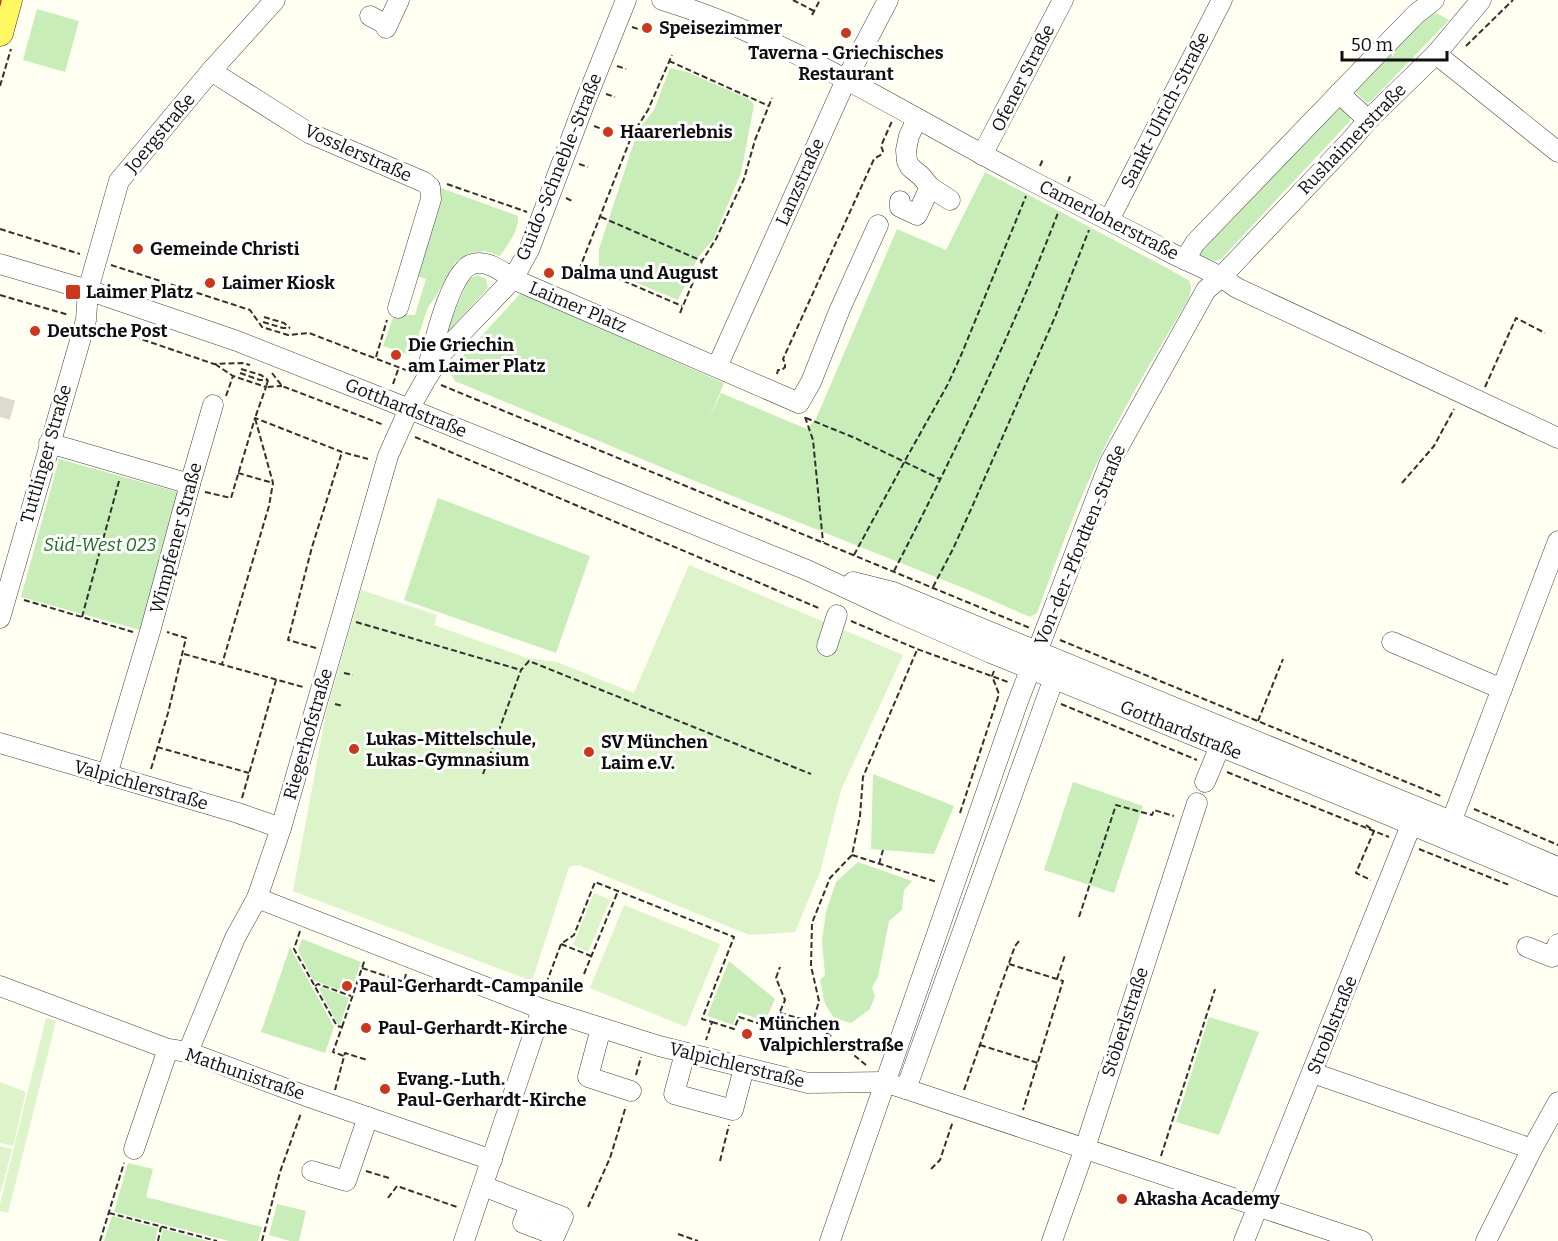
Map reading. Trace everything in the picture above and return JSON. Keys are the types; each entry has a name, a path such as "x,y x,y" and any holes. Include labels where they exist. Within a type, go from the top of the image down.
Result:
{"main road":[{"path":"0,33 9,0"}],"street":[{"name":"Joergstraße","path":"88,290 119,181 274,0"},
{"path":"370,16 387,27 399,0"},
{"name":"Guido-Schneble-Straße","path":"409,409 444,351 513,279 529,250 626,0"},
{"name":"Camerloherstraße","path":"662,0 746,30 793,52 982,155 1185,260 1222,276 1237,288 1558,438"},
{"name":"Lanzstraße","path":"717,367 846,80 888,0"},
{"name":"Ofener Straße","path":"982,155 1063,0"},
{"name":"Sankt-Ulrich-Straße","path":"1103,217 1222,0"},
{"path":"1185,260 1195,243 1416,14 1434,0"},
{"name":"Rushaimerstraße","path":"1222,276 1368,120 1442,59 1481,0"},
{"path":"1442,59 1558,152"},
{"name":"Vosslerstraße","path":"211,72 309,134 424,182 430,187 431,199 398,308"},
{"path":"1339,93 1368,120"},
{"path":"917,119 909,136 906,150 907,161 930,187 950,200"},
{"path":"900,201 900,207 917,215 930,187"},
{"path":"802,410 840,309 878,225"},
{"name":"Laimer Platz","path":"426,379 437,328 455,286 470,265 482,263 498,268 513,279 770,390 802,410"},
{"name":"Gotthardstraße","path":"0,264 88,290 237,341 807,570 893,592 1037,651 1448,830 1558,886"},
{"name":"Von-der-Pfordten-Straße","path":"830,1241 1023,688 1110,462 1206,290 1222,276"},
{"name":"Tuttlinger Straße","path":"0,618 86,320 88,290"},
{"name":"Wimpfener Straße","path":"107,775 213,405"},
{"name":"Riegerhofstraße","path":"188,1052 235,938 257,898 281,828 386,464 409,409"},
{"path":"49,443 190,485"},
{"path":"1448,830 1558,542"},
{"path":"827,646 837,615"},
{"path":"1392,642 1502,689"},
{"name":"Gotthardstraße","path":"1037,651 1054,678 1220,746 1415,816"},
{"path":"906,1089 1054,678"},
{"name":"Valpichlerstraße","path":"0,743 238,813 281,828"},
{"path":"1209,774 1220,746"},
{"path":"997,762 1020,771"},
{"name":"Stöberlstraße","path":"1053,1241 1197,803"},
{"name":"Stroblstraße","path":"1244,1241 1415,816"},
{"name":"Gotthardstraße","path":"1448,830 1555,866 1558,870"},
{"name":"Valpichlerstraße","path":"257,898 540,1008 645,1042 808,1083 886,1080 906,1089 1362,1241"},
{"path":"1527,947 1552,957 1558,944"},
{"name":"Mathunistraße","path":"0,986 168,1049 188,1052 306,1096 492,1160"},
{"path":"464,1241 540,1008"},
{"path":"602,1028 588,1077 631,1091"},
{"path":"134,1149 168,1049"},
{"path":"693,1055 674,1094 733,1110 744,1068"},
{"path":"1313,1073 1532,1149"},
{"path":"1486,1241 1558,1102"},
{"path":"312,1171 346,1181 368,1117"},
{"path":"483,1186 524,1222"}],"path":[{"path":"793,0 814,11"},
{"path":"812,15 820,0"},
{"path":"1442,59 1513,0"},
{"path":"579,270 632,135 648,110 672,54"},
{"path":"669,61 769,106"},
{"path":"680,313 702,261 716,239 744,179 755,140 772,99"},
{"path":"770,390 778,370 785,367 783,359 874,159 882,154 881,146 897,108"},
{"path":"854,555 948,384 1032,181"},
{"path":"430,187 442,183 541,217"},
{"path":"894,572 918,527 1001,351 1066,198"},
{"path":"601,217 702,261"},
{"path":"932,588 972,507 1055,317 1086,238 1103,217"},
{"path":"0,229 250,310 262,327 288,335 309,333 404,369"},
{"path":"582,263 682,306"},
{"path":"0,295 86,320 214,364 233,376 266,387 282,386 399,431 917,649 1023,688"},
{"path":"375,358 391,310 398,308"},
{"path":"264,317 284,323 290,328"},
{"path":"1479,402 1516,318 1545,333"},
{"path":"263,322 290,328"},
{"path":"288,335 290,328"},
{"path":"214,364 242,363 252,366"},
{"path":"241,369 261,375 268,380"},
{"path":"240,373 260,380 268,380"},
{"path":"272,373 282,386"},
{"path":"190,485 231,498 268,380"},
{"path":"445,387 932,588 1037,651 1258,721 1558,845"},
{"path":"1402,483 1434,446 1454,408 1451,388"},
{"path":"802,410 940,480"},
{"path":"802,410 813,440 823,542"},
{"path":"255,418 342,452 386,464"},
{"path":"222,664 269,506 273,483 255,418"},
{"path":"332,652 288,640 312,547 342,452"},
{"path":"82,617 124,464"},
{"path":"238,473 273,483"},
{"path":"6,595 82,617 186,638 146,786"},
{"path":"342,618 521,670"},
{"path":"813,1022 819,1001 811,966 812,923 830,878 852,855 860,816 863,777 917,649"},
{"path":"183,654 320,692"},
{"path":"1258,721 1283,659"},
{"path":"483,774 521,670 529,661 811,774"},
{"path":"238,813 276,680"},
{"path":"1046,698 1209,774 1316,805 1374,831 1514,887"},
{"path":"158,747 249,773"},
{"path":"1079,917 1116,805 1152,815 1154,810 1173,815"},
{"path":"1364,823 1374,831"},
{"path":"1374,831 1356,873 1387,887"},
{"path":"879,864 883,850"},
{"path":"852,855 937,882"},
{"path":"540,1008 561,944 574,935 595,882 734,937 702,1018 734,1029 739,1017 773,1028 785,1000 776,978 780,967"},
{"path":"584,974 618,891"},
{"path":"305,917 294,949 337,1026 342,1027"},
{"path":"961,1098 1015,946 1020,940"},
{"path":"561,944 591,956"},
{"path":"1057,979 1065,956"},
{"path":"1009,964 1063,981 1020,1118"},
{"path":"344,1056 333,1053 362,968 404,982"},
{"path":"315,986 318,984 352,997"},
{"path":"1158,1165 1215,989"},
{"path":"780,1013 813,1022 886,1080"},
{"path":"693,1055 712,1022"},
{"path":"588,1207 610,1158 645,1042"},
{"path":"980,1044 1038,1063"},
{"path":"331,1104 345,1053 367,1060"},
{"path":"262,1241 280,1172 306,1096"},
{"path":"720,1161 733,1110"},
{"path":"931,1169 940,1160 954,1116"},
{"path":"100,1241 126,1159 134,1149"},
{"path":"388,1198 397,1186 474,1212"},
{"path":"109,1213 217,1241"},
{"path":"158,1241 161,1227"},
{"path":"678,1234 698,1241"}],"green space":[{"path":"37,9 79,21 65,72 23,60"},
{"path":"1436,13 1449,20 1370,102 1366,102 1355,91 1355,88 1419,20"},
{"path":"670,68 687,72 749,99 754,105 741,173 714,238 697,259 678,300 599,267 599,249 638,130 654,110"},
{"path":"1339,105 1350,115 1350,121 1221,259 1215,261 1194,256"},
{"path":"985,172 1190,281 1191,289 1189,298 1105,445 1072,521 1037,613 1030,617 455,381 449,371 521,293 724,383 708,422 721,393 807,429 816,419 897,229 946,250"},
{"path":"441,188 518,216 518,222 500,256 485,251 470,253 455,262 428,307 410,355 383,346 394,315 415,315 426,279 413,275"},
{"path":"477,275 486,279 488,288 449,331 448,328 468,281"},
{"name":"Süd-West 023","path":"59,459 178,492 140,630 21,597"},
{"path":"438,498 590,556 556,653 404,600"},
{"name":"SV München Laim e.V.","path":"689,565 903,655 841,790 820,872 795,932 749,935 579,865 569,867 532,981 293,891 326,713 361,590 437,615 434,625 527,658 557,662 634,693"},
{"path":"873,774 954,806 934,854 871,849"},
{"path":"1073,782 1143,806 1114,893 1044,870"},
{"path":"858,862 912,881 904,890 902,910 889,921 878,977 872,987 875,996 870,1009 851,1023 834,1018 825,1004 820,980 825,975 822,940 826,912 836,882"},
{"path":"594,893 610,900 588,952 573,945"},
{"path":"624,905 720,944 686,1027 590,988"},
{"path":"302,939 361,962 354,982 343,978 339,990 313,980 298,950"},
{"path":"290,947 334,1027 325,1053 261,1032"},
{"path":"729,961 775,999 765,1021 738,1012 733,1025 707,1016"},
{"path":"322,987 349,998 340,1025 319,989"},
{"path":"1209,1017 1259,1032 1219,1135 1176,1122"},
{"path":"46,1018 56,1021 8,1213 0,1211 0,1204"},
{"path":"0,1082 26,1092 13,1146 0,1143"},
{"path":"0,1146 12,1149 0,1195"},
{"path":"128,1163 153,1169 146,1197 262,1227 258,1241 229,1241 114,1212"},
{"path":"277,1204 306,1211 299,1241 269,1235"},
{"path":"112,1216 158,1228 155,1241 104,1241"},
{"path":"163,1229 208,1241 160,1241"}],"tunnel":[{"path":"0,417 6,397"}],"tram line":[{"path":"0,5 1,0"}],"place":[{"name":"Speisezimmer","path":"647,28"},
{"name":"Taverna - Griechisches Restaurant","path":"846,33"},
{"name":"Haarerlebnis","path":"608,132"},
{"name":"Gemeinde Christi","path":"138,249"},
{"name":"Dalma und August","path":"549,273"},
{"name":"Laimer Kiosk","path":"210,283"},
{"name":"Laimer Platz","path":"73,292"},
{"name":"Deutsche Post","path":"35,331"},
{"name":"Die Griechin am Laimer Platz","path":"396,355"},
{"name":"Lukas-Mittelschule, Lukas-Gymnasium","path":"354,749"},
{"name":"SV München Laim e.V.","path":"589,752"},
{"name":"Paul-Gerhardt-Campanile","path":"347,986"},
{"name":"Paul-Gerhardt-Kirche","path":"366,1028"},
{"name":"München Valpichlerstraße","path":"747,1034"},
{"name":"Evang.-Luth. Paul-Gerhardt-Kirche","path":"385,1089"},
{"name":"Akasha Academy","path":"1122,1199"}]}
